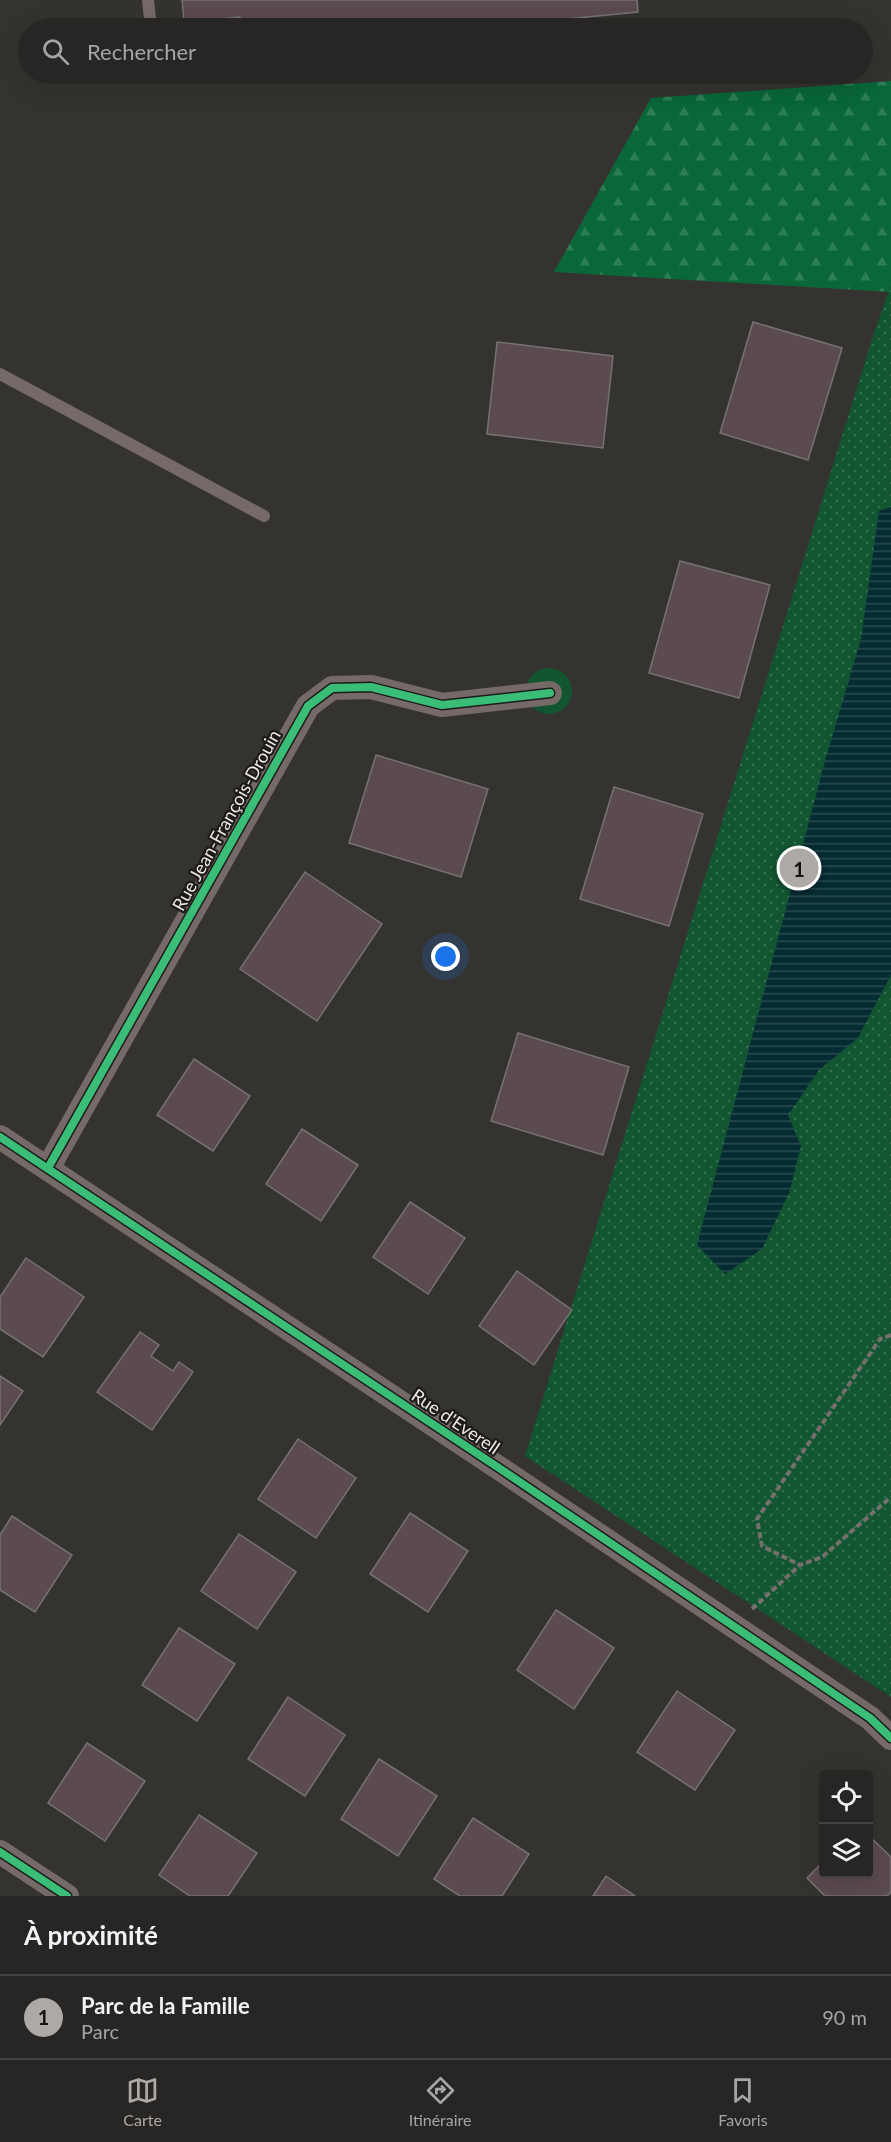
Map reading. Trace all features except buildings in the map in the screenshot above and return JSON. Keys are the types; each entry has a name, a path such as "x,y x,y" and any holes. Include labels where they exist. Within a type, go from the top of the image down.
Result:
{"street":[{"name":"Rue Jean-François-Drouin","path":"48,1168 308,706 332,688 371,687 442,705 550,693"},
{"name":"Rue d'Everell","path":"0,1137 870,1718 891,1738"},
{"path":"0,1852 66,1896"}],"lane":[{"path":"148,0 150,18"},
{"path":"0,374 264,516"}],"path":[{"path":"800,1565 762,1546 757,1519 880,1339 891,1335"},
{"path":"733,1626 800,1565 822,1557 891,1497"}],"green space":[{"path":"891,81 891,292 554,272 651,98"},
{"path":"891,285 891,1697 525,1456 874,333"},
{"path":"549,668 565,675 572,691 565,707 549,714 533,707 526,691 533,675"}],"water":[{"path":"891,507 891,975 858,1038 819,1070 788,1115 801,1146 789,1193 762,1249 725,1274 697,1245 825,761 861,639 879,511"}],"cycle path":[{"path":"48,1168 308,706 332,688 371,687 442,705 550,693"},
{"path":"0,1137 505,1472 870,1718 891,1738"},
{"path":"0,1852 67,1896"}],"place":[{"name":"Parc de la Famille","path":"799,868"}]}
